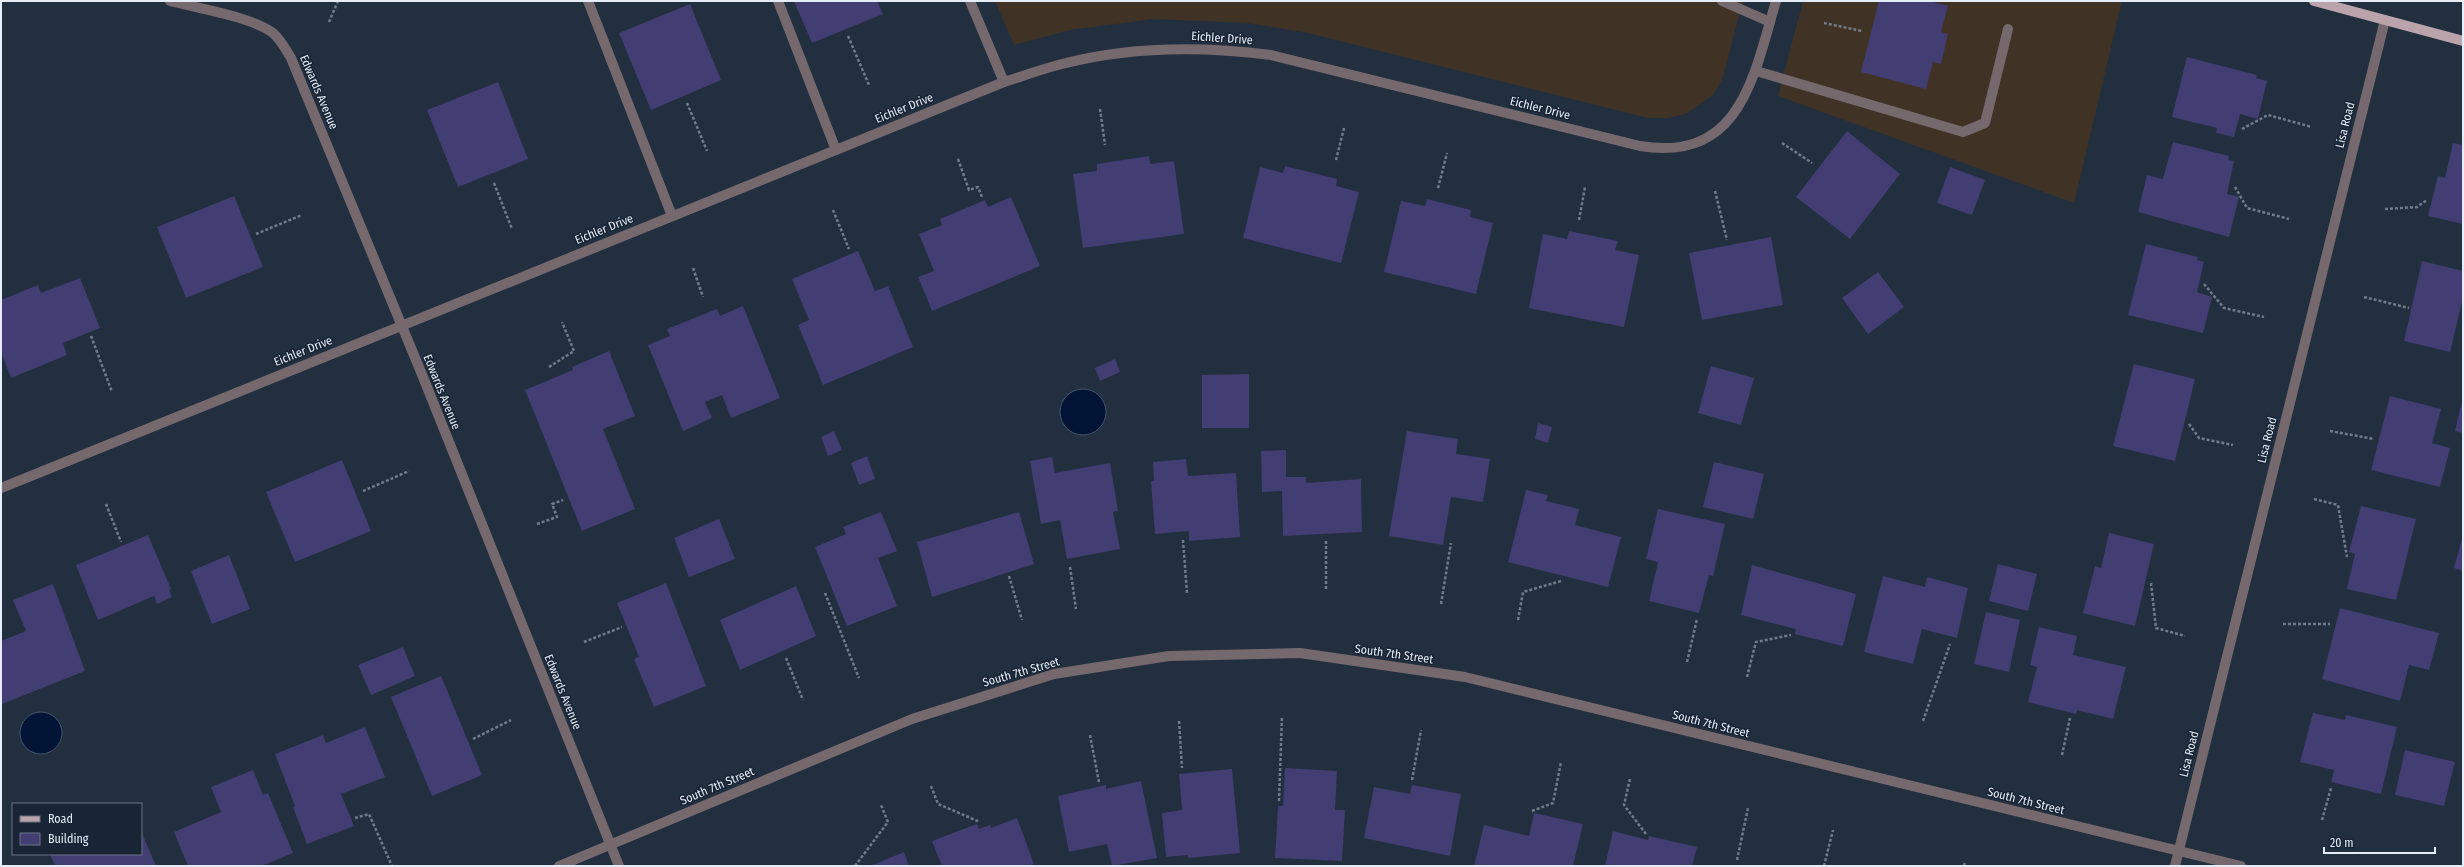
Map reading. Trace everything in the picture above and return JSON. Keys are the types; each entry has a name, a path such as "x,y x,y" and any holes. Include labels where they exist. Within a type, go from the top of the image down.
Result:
{"main road":[{"path":"2314,1 2463,41"}],"street":[{"name":"Edwards Avenue","path":"170,1 244,20 266,29 278,38 291,58 401,325 619,866"},
{"path":"588,1 672,216"},
{"path":"778,1 836,150"},
{"path":"1722,1 1770,22"},
{"name":"Eichler Drive","path":"1,488 1004,82 1061,64 1125,51 1186,49 1240,51 1303,62 1640,146 1668,148 1696,142 1709,136 1721,128 1742,103 1756,70 1776,1"},
{"path":"974,2 1004,82"},
{"name":"Lisa Road","path":"2175,866 2385,20"},
{"path":"1756,70 1962,132 1985,123 2008,29"},
{"name":"South 7th Street","path":"559,866 912,719 1054,674 1169,656 1300,653 1465,678 2241,866"}],"path":[{"path":"329,22 338,1"},
{"path":"1824,23 1862,31"},
{"path":"848,36 869,85"},
{"path":"687,103 707,151"},
{"path":"1100,109 1105,145"},
{"path":"2242,129 2268,115 2312,127"},
{"path":"1336,160 1344,128"},
{"path":"1782,143 1812,163"},
{"path":"1438,188 1447,153"},
{"path":"958,159 969,190 978,186 982,197"},
{"path":"494,183 512,229"},
{"path":"1579,220 1585,187"},
{"path":"2235,187 2247,208 2289,219"},
{"path":"1715,191 1727,240"},
{"path":"2385,209 2417,207 2427,200"},
{"path":"833,210 849,249"},
{"path":"256,234 302,215"},
{"path":"693,268 703,297"},
{"path":"2204,284 2224,308 2264,317"},
{"path":"2364,297 2408,308"},
{"path":"549,367 574,350 562,322"},
{"path":"91,336 112,392"},
{"path":"2189,424 2199,438 2233,444"},
{"path":"2330,431 2374,439"},
{"path":"363,491 409,471"},
{"path":"2314,499 2338,505 2347,557"},
{"path":"536,524 557,518 552,504 563,500"},
{"path":"106,504 121,542"},
{"path":"1183,540 1187,593"},
{"path":"1326,541 1326,591"},
{"path":"1441,604 1451,543"},
{"path":"1070,567 1076,609"},
{"path":"1009,576 1022,620"},
{"path":"1518,620 1523,592 1561,581"},
{"path":"2151,583 2156,628 2185,636"},
{"path":"825,593 859,678"},
{"path":"1687,662 1697,619"},
{"path":"2283,624 2330,624"},
{"path":"584,642 622,627"},
{"path":"1747,677 1756,642 1791,635"},
{"path":"1923,721 1950,644"},
{"path":"786,658 803,700"},
{"path":"1279,801 1282,716"},
{"path":"2062,755 2070,718"},
{"path":"473,739 510,720"},
{"path":"1179,721 1182,768"},
{"path":"1412,780 1421,730"},
{"path":"1090,735 1099,782"},
{"path":"1532,811 1553,803 1561,762"},
{"path":"1630,779 1624,805 1646,834"},
{"path":"931,786 938,804 980,822"},
{"path":"2322,820 2331,788"},
{"path":"855,866 888,822 881,805"},
{"path":"1736,860 1748,808"},
{"path":"355,818 369,814 392,866"},
{"path":"1824,866 1833,830"}],"shaded area":[{"path":"995,1 1743,1 1722,80 1713,95 1686,114 1668,118 1648,118 1308,33 1247,23 1153,19 1070,30 1014,45"},
{"path":"1803,1 2122,1 2074,203 1778,96"}],"water":[{"path":"1083,389 1096,393 1102,399 1106,412 1102,425 1096,431 1083,435 1070,431 1064,425 1060,412 1064,399 1070,393"},
{"path":"41,712 56,718 62,733 56,748 41,754 26,748 20,733 26,718"}],"building":[{"path":"794,1 877,1 883,14 812,43"},
{"path":"1879,1 1929,1 1948,6 1941,32 1948,34 1941,64 1933,62 1926,89 1861,72"},
{"path":"690,4 721,80 651,110 619,33"},
{"path":"2187,57 2257,75 2256,78 2267,81 2258,119 2240,114 2234,137 2216,133 2217,128 2172,117"},
{"path":"498,82 528,159 458,187 427,110"},
{"path":"1847,131 1900,174 1850,239 1796,197"},
{"path":"2173,142 2229,156 2228,160 2234,161 2227,194 2239,197 2229,237 2138,212 2147,175 2163,179"},
{"path":"2453,143 2463,145 2463,224 2428,216 2438,176 2445,178"},
{"path":"1149,156 1150,164 1174,161 1184,234 1083,248 1073,174 1097,171 1097,164"},
{"path":"1285,166 1337,179 1336,186 1359,192 1341,263 1243,238 1260,167 1283,173"},
{"path":"1950,167 1985,180 1972,215 1937,203"},
{"path":"234,196 263,267 186,298 157,227"},
{"path":"1011,197 1040,266 932,311 918,277 934,271 919,234 942,225 940,219 985,200 988,207"},
{"path":"1427,199 1471,210 1470,217 1493,223 1476,294 1384,272 1401,201 1425,206"},
{"path":"1569,231 1618,241 1615,250 1639,255 1624,327 1529,308 1543,234 1567,239"},
{"path":"1771,237 1783,305 1702,320 1689,253"},
{"path":"2146,244 2198,257 2197,260 2204,262 2197,292 2212,297 2203,333 2128,315"},
{"path":"858,251 875,291 888,286 913,347 823,385 798,325 809,320 792,279"},
{"path":"2422,261 2463,271 2463,298 2450,352 2404,341"},
{"path":"1878,272 1904,307 1868,334 1842,298"},
{"path":"80,278 100,328 63,343 67,355 11,378 1,352 1,300 38,285 41,293"},
{"path":"743,306 780,398 731,418 722,395 705,402 712,418 683,431 648,345 670,336 667,329 717,309 720,316"},
{"path":"609,351 635,416 603,429 635,509 582,531 525,390 573,370 572,367"},
{"path":"1115,359 1120,372 1100,381 1095,368"},
{"path":"2134,364 2195,379 2175,461 2113,446"},
{"path":"1711,366 1754,378 1741,425 1698,413"},
{"path":"1249,374 1249,428 1202,428 1202,375"},
{"path":"2390,396 2441,409 2432,443 2450,448 2440,487 2371,470"},
{"path":"2463,401 2463,433 2455,431"},
{"path":"1538,423 1552,427 1548,443 1535,439"},
{"path":"834,431 842,450 828,456 821,437"},
{"path":"1407,431 1458,439 1456,454 1490,459 1483,502 1451,497 1443,545 1389,536"},
{"path":"1286,450 1286,477 1306,477 1306,483 1361,479 1362,532 1283,536 1282,491 1262,492 1261,451"},
{"path":"867,456 875,479 859,485 851,463"},
{"path":"1052,457 1055,473 1110,463 1118,511 1113,512 1120,549 1067,559 1060,520 1041,524 1030,461"},
{"path":"1186,459 1188,476 1236,473 1240,537 1189,541 1189,531 1155,534 1151,481 1154,481 1153,462"},
{"path":"342,460 371,531 295,562 266,492"},
{"path":"1714,462 1764,474 1753,519 1703,507"},
{"path":"1526,490 1548,495 1546,501 1579,509 1575,525 1621,537 1608,587 1508,562"},
{"path":"2361,506 2416,519 2396,600 2347,589 2355,554 2349,552"},
{"path":"1658,509 1725,524 1713,576 1709,575 1699,613 1649,601 1658,562 1646,559"},
{"path":"881,512 897,551 878,558 897,606 847,626 815,547 846,534 843,527"},
{"path":"1019,512 1034,564 932,597 917,542"},
{"path":"719,519 735,559 689,577 674,538"},
{"path":"2109,533 2154,544 2135,626 2083,613 2095,566 2101,568"},
{"path":"148,535 171,589 169,590 172,597 157,604 154,596 98,620 76,565"},
{"path":"2463,535 2463,571 2454,568"},
{"path":"229,555 250,609 212,624 191,571"},
{"path":"1998,564 2037,574 2028,611 1989,601"},
{"path":"1752,565 1856,594 1843,646 1795,634 1796,629 1741,615"},
{"path":"1883,576 1925,587 1927,577 1968,588 1957,638 1922,629 1913,664 1864,652"},
{"path":"666,583 706,686 654,707 634,659 639,657 617,603"},
{"path":"53,584 85,671 2,704 1,641 26,631 13,600"},
{"path":"796,586 816,636 740,670 720,620"},
{"path":"2340,608 2439,633 2429,670 2409,665 2400,701 2322,679"},
{"path":"1986,612 2020,620 2009,672 1974,664"},
{"path":"2039,627 2077,636 2073,655 2126,667 2113,719 2077,710 2076,714 2028,702 2037,667 2030,665"},
{"path":"403,647 415,676 371,695 358,665"},
{"path":"441,676 482,775 432,796 391,697"},
{"path":"2313,713 2345,720 2346,715 2397,727 2381,794 2331,782 2334,770 2300,762"},
{"path":"365,727 385,777 341,794 354,826 307,844 293,807 295,806 275,754 323,735 326,743"},
{"path":"2405,750 2455,762 2444,806 2395,795"},
{"path":"1285,768 1337,771 1335,810 1345,810 1342,861 1275,858 1278,806 1283,806"},
{"path":"1232,769 1240,853 1188,858 1188,855 1166,857 1162,813 1182,810 1179,774"},
{"path":"253,770 263,795 268,793 293,853 262,866 188,866 174,832 221,812 211,787"},
{"path":"1141,781 1157,858 1112,866 1107,844 1069,852 1058,796 1106,785 1106,789"},
{"path":"1412,785 1461,794 1450,856 1364,838 1374,787 1410,794"},
{"path":"1534,813 1583,824 1573,866 1474,866 1484,825 1529,836"},
{"path":"1017,818 1034,864 1029,866 942,866 932,841 977,824 979,829 990,825 991,828"},
{"path":"1613,831 1648,840 1649,836 1697,847 1692,866 1605,866"},
{"path":"142,833 156,866 55,866 50,855 142,855"},
{"path":"904,852 909,866 870,866"}]}
